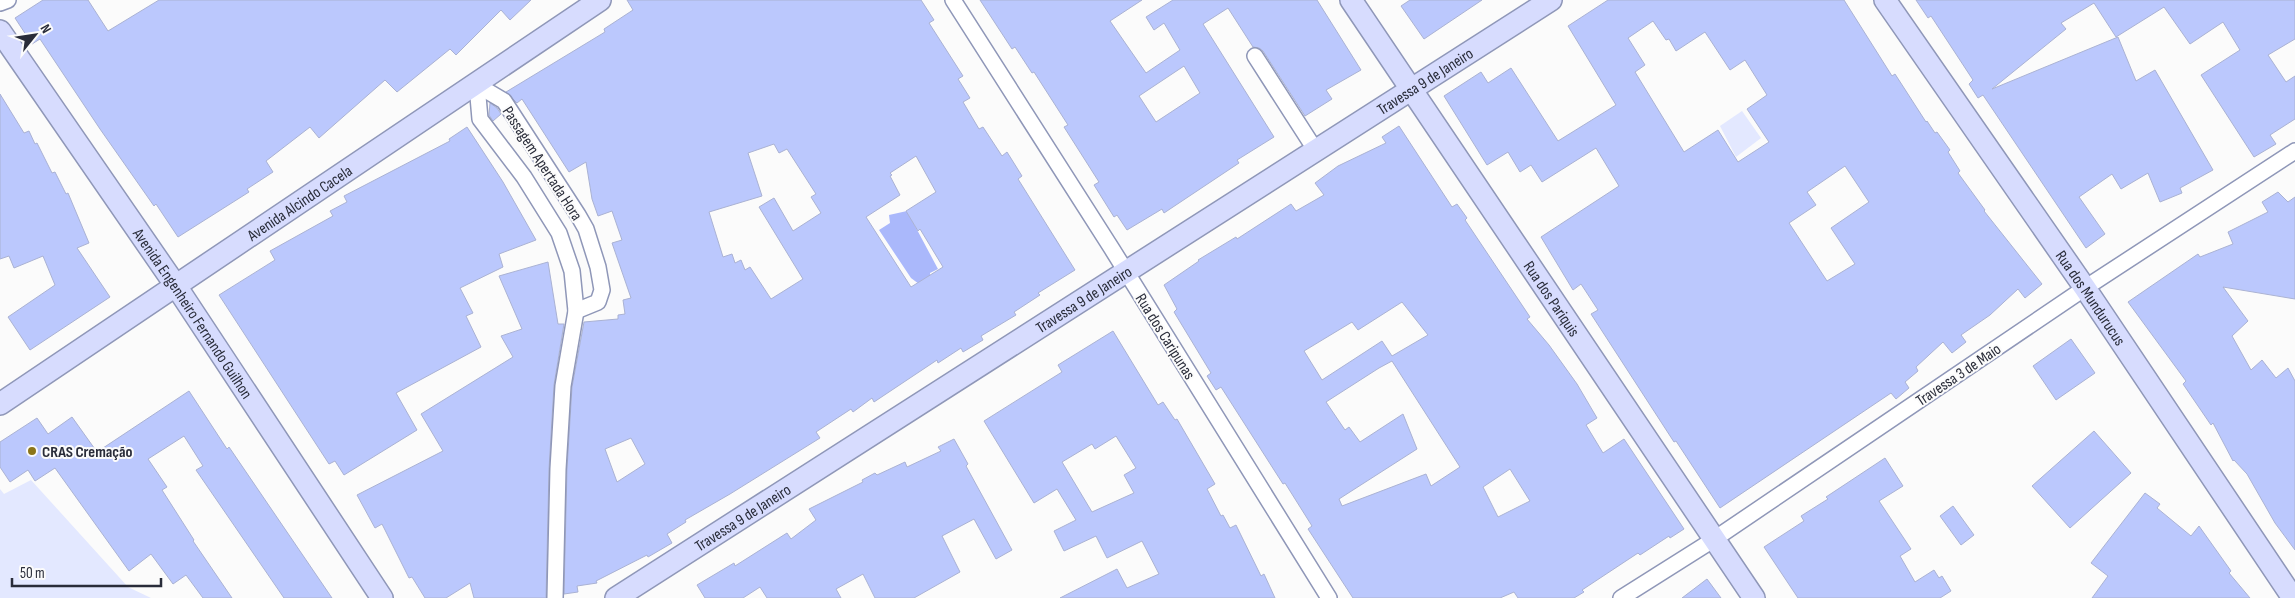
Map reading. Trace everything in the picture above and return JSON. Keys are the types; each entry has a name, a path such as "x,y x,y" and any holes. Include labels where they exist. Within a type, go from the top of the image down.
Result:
{"main road":[{"name":"Avenida Alcindo Cacela","path":"0,404 477,85 600,0"},
{"name":"Rua dos Pariquis","path":"1350,0 1713,540 1754,598"},
{"name":"Travessa 9 de Janeiro","path":"616,598 1551,0"},
{"name":"Rua dos Mundurucus","path":"1886,0 2085,288 2293,598"},
{"name":"Avenida Engenheiro Fernando Guilhon","path":"0,31 176,286 382,598"}],"street":[{"path":"0,3 8,0"},
{"name":"Rua dos Caripunas","path":"953,0 1126,271 1329,598"},
{"path":"1256,56 1316,151"},
{"name":"Passagem Apertada Hora","path":"477,85 504,101 586,230 598,267 602,294 598,302 576,311"},
{"name":"Passagem Apertada Hora","path":"477,85 480,119 524,177 559,233 572,272 576,311 563,386 558,469 555,598"},
{"name":"Travessa 3 de Maio","path":"1621,598 1713,540 2085,288 2295,151"}],"shaded area":[{"path":"1742,111 1761,138 1736,157 1720,126"},
{"path":"907,211 938,269 930,273 930,279 919,284 911,278 879,230 890,223 889,215"},
{"path":"31,480 128,587 151,598 0,598 0,489 4,494"}],"building":[{"path":"43,0 88,0 108,31 159,0 531,0 510,20 501,10 456,55 450,49 397,92 385,80 319,138 310,127 266,161 273,172 247,189 249,192 178,237 100,129 40,39 32,44 15,18"},
{"path":"627,0 921,0 934,20 929,23 963,76 958,79 970,98 963,102 979,129 983,127 1002,156 1007,152 1022,176 1018,179 1075,270 1038,293 1040,295 1014,312 1016,315 981,336 983,340 963,352 961,348 938,363 937,360 874,402 872,398 853,412 851,409 816,432 820,438 685,520 686,522 667,534 672,543 648,557 647,555 596,581 597,583 577,586 578,592 564,594 567,469 572,387 584,322 618,319 618,315 625,314 623,300 631,298 612,243 622,240 612,211 598,216 592,199 586,162 569,172 522,99 517,103 506,92 605,32 604,29 633,10","holes":["774,144 779,153 787,149 816,194 811,197 821,213 793,231 774,198 759,207 803,279 771,299 750,267 745,270 741,260 735,263 732,254 723,257 709,212 762,196 748,153","916,156 936,192 906,211 918,231 920,229 943,267 911,287 866,217 900,195 890,173","631,438 645,464 617,482 605,449"]},
{"path":"980,0 1142,0 1110,21 1146,73 1180,50 1164,23 1154,30 1146,17 1173,0 1317,0 1361,70 1326,90 1332,99 1305,116 1263,51 1253,47 1228,8 1203,24 1274,137 1237,160 1239,163 1164,213 1162,209 1127,230 1117,215 1114,217 1094,185 1099,182 1064,127 1068,125 1034,72 1032,73 1015,47 1012,49","holes":["1184,66 1200,93 1156,122 1139,96"]},
{"path":"1410,0 1482,0 1424,39 1401,6"},
{"path":"1608,0 1844,0 1892,76 1895,74 1926,122 1935,133 1937,132 1950,150 1948,152 1960,171 1958,173 1984,211 2042,284 2025,298 2018,289 1990,315 1961,335 1966,342 1952,353 1943,342 1916,367 1918,371 1905,382 1909,388 1896,399 1891,393 1720,508 1676,441 1674,442 1591,314 1598,310 1581,284 1573,290 1541,237 1619,186 1596,148 1542,182 1531,165 1520,172 1508,152 1487,165 1444,96 1481,72 1488,83 1511,68 1558,141 1616,105 1568,26","holes":["1653,21 1666,40 1669,39 1676,51 1705,32 1730,70 1745,60 1767,95 1747,109 1769,142 1738,162 1718,130 1684,152 1635,72 1645,65 1628,38","1845,166 1869,202 1831,228 1855,264 1827,281 1789,223 1816,205 1807,192"]},
{"path":"1916,0 2295,0 2295,39 2268,55 2286,82 2295,76 2295,119 2270,135 2276,144 2254,157 2201,75 2240,50 2223,22 2190,44 2164,7 2116,37 2094,3 2061,23 2066,29 1992,89 2118,37 2136,81 2155,70 2213,170 2180,188 2182,193 2160,202 2148,173 2121,189 2112,174 2079,197 2105,234 2086,248 1983,95 1978,98 1969,84 1973,80 1931,16 1928,18"},
{"path":"0,94 24,133 29,131 52,173 55,172 66,194 68,193 89,243 77,248 110,297 30,350 8,317 55,285 43,256 14,268 9,256 0,259"},
{"path":"490,103 501,114 493,121 489,115"},
{"path":"1399,126 1452,207 1457,204 1467,218 1465,220 1530,317 1527,319 1549,345 1577,384 1597,418 1586,425 1603,453 1624,439 1684,529 1670,538 1669,536 1640,555 1638,553 1582,590 1584,592 1574,598 1518,598 1514,592 1500,598 1353,598 1308,529 1312,526 1285,483 1283,484 1221,387 1216,390 1207,376 1211,373 1174,312 1177,309 1164,285 1198,260 1236,237 1237,239 1291,204 1296,211 1324,195 1315,183 1338,166 1386,143 1382,137","holes":["1402,302 1428,335 1392,356 1382,341 1322,380 1304,351 1352,322 1358,330","1392,361 1460,467 1431,486 1426,474 1342,506 1339,499 1417,449 1403,414 1360,442 1349,427 1345,430 1326,402","1510,469 1530,501 1498,517 1483,487"]},
{"path":"467,127 503,182 536,240 499,254 503,267 460,288 473,313 466,316 481,347 396,393 417,430 344,475 335,461 329,464 219,295 275,260 270,251 333,216 330,211 347,202 344,196 450,141 449,139"},
{"path":"2278,192 2288,202 2295,197 2295,299 2223,287 2248,321 2232,336 2251,370 2262,360 2276,378 2288,368 2295,381 2295,550 2275,523 2247,474 2233,461 2213,423 2211,425 2183,384 2186,381 2128,302 2198,254 2200,257 2233,244 2228,232 2268,212 2262,202"},
{"path":"548,262 558,324 564,324 554,385 549,469 546,598 474,598 470,583 446,598 425,598 412,577 409,578 382,524 375,528 357,495 443,451 421,414 513,357 501,336 522,329 499,276"},
{"path":"1113,331 1158,405 1163,402 1175,420 1177,419 1215,484 1207,489 1221,516 1223,515 1230,528 1236,525 1261,576 1264,574 1275,598 1060,598 1117,569 1127,588 1159,574 1142,541 1107,558 1096,536 1064,551 1054,531 1076,520 1057,489 1034,503 984,421 1062,372 1058,365","holes":["1116,436 1136,468 1124,475 1134,493 1092,512 1062,462 1092,444 1095,449"]},
{"path":"2071,339 2095,373 2056,400 2033,366"},
{"path":"189,391 227,449 229,447 332,598 284,598 196,470 203,466 184,436 148,459 167,487 162,490 193,541 232,598 203,598 186,575 173,584 151,554 129,571 55,468 35,481 28,470 10,482 0,467 0,442 37,418 48,434 72,417 97,452"},
{"path":"2094,431 2131,473 2070,528 2032,486"},
{"path":"954,439 968,464 966,466 1012,550 996,559 974,519 942,536 960,572 914,598 875,598 863,574 836,589 841,598 767,598 760,587 743,598 705,598 697,585 734,563 735,566 787,533 791,539 816,520 809,509 863,482 862,480 875,473 877,475 905,462 907,467 941,451 938,447"},
{"path":"1885,458 1903,486 1879,501 1911,549 1900,556 1915,582 1934,570 1939,578 1942,576 1951,591 1940,598 1798,598 1764,547 1804,521 1801,516 1828,499 1826,497"},
{"path":"2145,493 2160,504 2157,508 2191,536 2199,526 2231,571 2229,573 2250,598 2092,598 2108,576 2091,563"},
{"path":"1953,506 1974,535 1961,545 1940,516"},
{"path":"1707,579 1721,598 1682,598"}],"place":[{"name":"CRAS Cremação","path":"32,451"}]}
